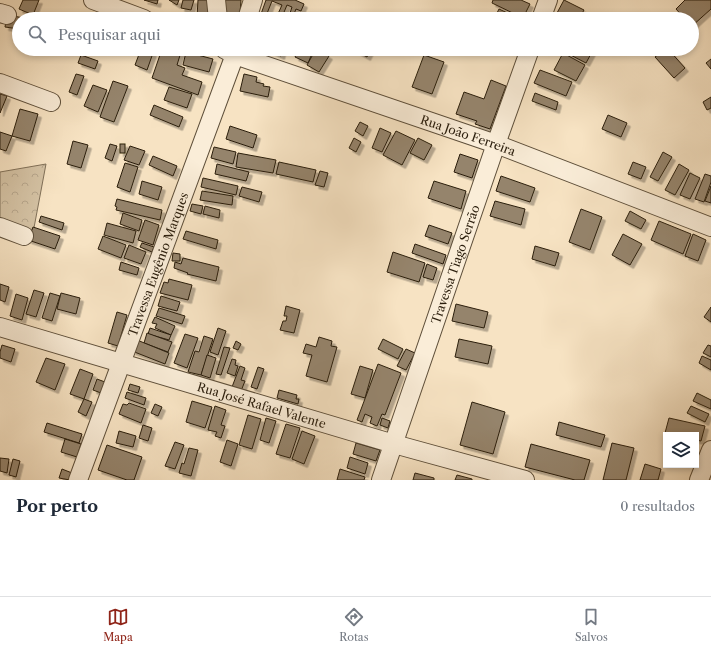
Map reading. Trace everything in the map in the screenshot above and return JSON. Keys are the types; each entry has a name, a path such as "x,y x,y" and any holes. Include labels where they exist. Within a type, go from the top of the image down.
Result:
{"street":[{"path":"93,0 125,12"},
{"path":"216,0 217,12"},
{"path":"249,12 253,0"},
{"path":"544,12 548,0"},
{"name":"Travessa Eugênio Marques","path":"78,480 122,363 230,56"},
{"name":"Rua João Ferreira","path":"246,56 496,144 711,227"},
{"name":"Travessa Tiago Serrão","path":"381,480 527,56"},
{"path":"0,83 51,102"},
{"path":"0,228 24,236"},
{"name":"Rua José Rafael Valente","path":"0,327 394,444 525,480"},
{"path":"699,480 711,450"}],"green space":[{"path":"46,164 33,233 0,221 0,172"}],"building":[{"path":"23,0 39,0 34,12 26,12 19,9"},
{"path":"144,0 158,0 157,4"},
{"path":"169,0 179,0 177,5"},
{"path":"183,0 194,0 191,10 181,8"},
{"path":"198,0 209,0 208,12 197,12"},
{"path":"225,0 241,0 240,12 224,12"},
{"path":"266,0 295,0 304,4 301,11 296,9 295,12 290,12 292,7 287,5 284,12 279,12 282,5 272,1 268,12 262,12"},
{"path":"493,0 521,0 530,4 526,12 511,12 492,3"},
{"path":"564,0 584,10 583,12 558,12"},
{"path":"685,0 711,0 711,9 699,20 699,12 679,12 676,9"},
{"path":"499,9 505,12 498,12"},
{"path":"7,15 12,16 12,28 5,27"},
{"path":"81,56 98,61 95,69 78,63"},
{"path":"138,56 152,56 147,70 135,65"},
{"path":"160,56 180,56 177,65 185,68 182,75 202,82 198,95 152,78"},
{"path":"185,56 201,56 213,59 209,72 183,65"},
{"path":"296,56 311,56 308,63"},
{"path":"312,56 329,56 319,72 307,65"},
{"path":"424,56 444,62 432,94 412,87"},
{"path":"561,56 568,56 585,65 576,81 554,70"},
{"path":"572,56 590,56 586,63"},
{"path":"674,56 685,68 674,78 655,57"},
{"path":"711,59 711,69 706,63"},
{"path":"540,70 572,82 566,96 534,83"},
{"path":"76,74 84,76 77,95 69,92"},
{"path":"244,74 257,77 256,82 264,84 263,86 270,87 268,97 240,91"},
{"path":"491,80 506,86 490,129 475,124 477,121 456,114 464,92 484,99"},
{"path":"113,81 128,86 114,122 100,117"},
{"path":"93,85 107,90 98,112 84,106"},
{"path":"169,87 192,94 187,108 164,100"},
{"path":"535,93 558,102 556,110 532,101"},
{"path":"0,94 7,96 0,113"},
{"path":"711,97 711,108 707,110 703,102"},
{"path":"154,105 183,117 179,127 150,115"},
{"path":"20,109 38,114 30,141 12,136"},
{"path":"608,115 627,123 621,137 602,129"},
{"path":"360,122 368,126 363,136 355,131"},
{"path":"230,126 257,135 253,148 226,139"},
{"path":"380,128 391,133 382,152 372,148"},
{"path":"396,131 415,140 402,165 383,155"},
{"path":"0,132 12,136 6,151 0,149"},
{"path":"354,138 361,142 356,152 349,148"},
{"path":"418,138 432,145 424,160 410,153"},
{"path":"73,141 88,145 81,168 67,164"},
{"path":"110,144 117,146 112,161 105,158"},
{"path":"120,144 125,144 125,153 120,153"},
{"path":"130,146 145,151 139,165 124,160"},
{"path":"214,147 236,152 233,164 211,158"},
{"path":"663,152 672,157 658,181 650,177"},
{"path":"238,153 276,160 273,173 236,167"},
{"path":"460,154 478,160 472,178 454,172"},
{"path":"153,156 177,166 173,176 149,165"},
{"path":"279,162 316,170 313,182 276,174"},
{"path":"633,162 646,167 641,179 628,174"},
{"path":"125,163 138,167 130,192 117,187"},
{"path":"217,164 249,172 246,181 215,174"},
{"path":"679,164 689,170 675,195 665,190"},
{"path":"320,171 328,173 324,187 315,185"},
{"path":"690,173 700,178 690,199 680,195"},
{"path":"705,174 711,176 711,182 704,202 695,199"},
{"path":"501,176 535,188 530,202 496,191"},
{"path":"203,178 238,186 236,195 201,187"},
{"path":"142,181 162,187 158,200 139,194"},
{"path":"434,181 466,191 461,209 428,198"},
{"path":"711,186 711,203 705,201"},
{"path":"242,187 262,192 259,202 239,196"},
{"path":"202,191 233,196 232,205 200,200"},
{"path":"117,199 162,210 160,220 116,210 117,207 115,206"},
{"path":"495,201 525,209 521,225 490,216"},
{"path":"192,204 203,206 201,214 190,211"},
{"path":"205,206 220,210 219,218 203,214"},
{"path":"581,209 602,217 590,250 569,242"},
{"path":"630,211 646,220 641,229 625,221"},
{"path":"123,213 142,220 139,231 120,224"},
{"path":"41,216 64,223 62,230 39,222"},
{"path":"145,220 159,225 153,245 138,240"},
{"path":"659,221 691,234 683,254 651,240"},
{"path":"107,223 136,231 133,243 104,235"},
{"path":"429,225 452,233 448,244 425,236"},
{"path":"33,227 60,236 55,249 28,240"},
{"path":"186,231 218,240 216,249 183,239"},
{"path":"623,234 642,244 630,265 612,255"},
{"path":"693,234 706,240 698,261 685,256"},
{"path":"103,236 126,245 121,258 98,249"},
{"path":"142,243 154,247 152,252 140,247"},
{"path":"415,244 446,255 443,264 412,253"},
{"path":"129,245 146,252 141,264 124,258"},
{"path":"535,246 559,253 555,266 532,259"},
{"path":"393,252 425,263 419,282 387,272"},
{"path":"173,253 180,254 180,261 172,261"},
{"path":"183,258 219,267 216,281 187,274 188,273 174,268 175,262 181,264"},
{"path":"121,262 139,268 137,275 119,270"},
{"path":"427,264 437,268 433,280 423,277"},
{"path":"169,279 192,285 188,300 160,293 164,282 168,283"},
{"path":"0,284 9,287 5,302 0,300"},
{"path":"34,290 44,293 36,317 26,314"},
{"path":"50,293 60,296 52,321 42,318"},
{"path":"61,293 80,298 76,314 57,309"},
{"path":"16,294 28,298 22,320 10,316"},
{"path":"161,296 180,302 177,311 158,306"},
{"path":"456,304 488,312 484,328 452,321"},
{"path":"286,306 300,310 294,333 280,330 283,321 286,321 287,316 284,316"},
{"path":"711,307 711,322 704,317"},
{"path":"159,308 185,316 182,324 156,316"},
{"path":"117,312 127,315 118,346 108,343"},
{"path":"155,317 175,326 171,335 155,328 157,324 152,323"},
{"path":"150,328 171,335 169,340 148,334"},
{"path":"218,328 226,331 218,355 210,352"},
{"path":"147,333 172,342 168,352 144,343"},
{"path":"185,334 198,338 187,368 174,363"},
{"path":"204,336 213,339 201,375 188,372 195,351 199,352"},
{"path":"319,337 332,341 331,346 337,347 327,382 306,376 312,355 303,353 306,344 316,347"},
{"path":"383,339 403,349 398,359 378,349"},
{"path":"459,339 492,346 488,364 455,357"},
{"path":"137,340 169,353 165,364 132,351"},
{"path":"236,341 241,344 238,350 233,348"},
{"path":"2,345 15,349 11,362 0,358"},
{"path":"708,345 711,346 711,357 703,353"},
{"path":"224,347 230,348 221,375 216,374"},
{"path":"406,349 415,353 406,370 397,366"},
{"path":"207,355 216,358 210,378 201,375"},
{"path":"702,356 711,360 711,370 699,363"},
{"path":"46,358 65,364 55,390 36,382"},
{"path":"232,359 236,360 235,365 238,366 235,376 227,373"},
{"path":"378,364 401,373 385,415 382,414 377,426 370,423 372,417 365,414 362,422 357,420"},
{"path":"240,366 245,368 241,380 245,381 241,391 232,387"},
{"path":"360,366 373,370 365,398 351,394"},
{"path":"258,367 264,369 257,389 251,387"},
{"path":"80,369 93,374 84,399 70,394"},
{"path":"97,379 105,382 101,393 93,390"},
{"path":"130,384 140,387 138,393 128,390"},
{"path":"279,390 297,395 296,399 299,399 298,404 277,398"},
{"path":"127,392 146,398 144,405 125,398"},
{"path":"697,393 711,400 711,409 693,401"},
{"path":"84,399 92,402 86,416 78,412"},
{"path":"192,401 212,407 205,428 186,422"},
{"path":"472,402 505,412 493,454 460,445"},
{"path":"129,403 146,409 141,423 119,414 123,404 127,405"},
{"path":"155,404 162,407 158,416 151,413"},
{"path":"215,406 226,410 221,425 225,426 221,438 215,436 217,432 208,430"},
{"path":"691,406 709,414 705,422 687,413"},
{"path":"248,415 261,419 252,449 239,445"},
{"path":"266,418 276,421 269,443 260,440"},
{"path":"382,418 390,421 388,428 380,425"},
{"path":"669,418 705,426 701,441 699,441 699,432 665,432"},
{"path":"559,422 605,435 601,447 556,435"},
{"path":"47,423 82,434 79,443 44,432"},
{"path":"286,424 300,428 290,458 276,454"},
{"path":"143,425 152,428 148,441 139,438"},
{"path":"119,431 136,436 133,447 116,443"},
{"path":"302,431 315,436 304,464 292,459"},
{"path":"65,439 81,444 77,457 61,452"},
{"path":"227,440 238,444 231,466 220,462"},
{"path":"175,442 184,445 175,469 165,466"},
{"path":"356,443 380,450 376,461 353,454"},
{"path":"612,443 634,448 626,480 603,480"},
{"path":"531,444 590,460 584,480 575,480 525,467"},
{"path":"107,445 142,457 134,480 127,480 98,470"},
{"path":"189,448 198,450 191,476 179,473 182,463 184,464"},
{"path":"350,457 368,463 365,474 347,468"},
{"path":"0,458 9,459 7,473 0,471"},
{"path":"13,459 20,461 16,477 9,475"},
{"path":"645,464 661,469 658,480 640,480"},
{"path":"62,469 72,473 70,480 59,478"},
{"path":"340,469 365,477 364,480 337,480"},
{"path":"415,473 434,478 434,480 413,480"},
{"path":"457,475 472,479 472,480 455,480"}]}
